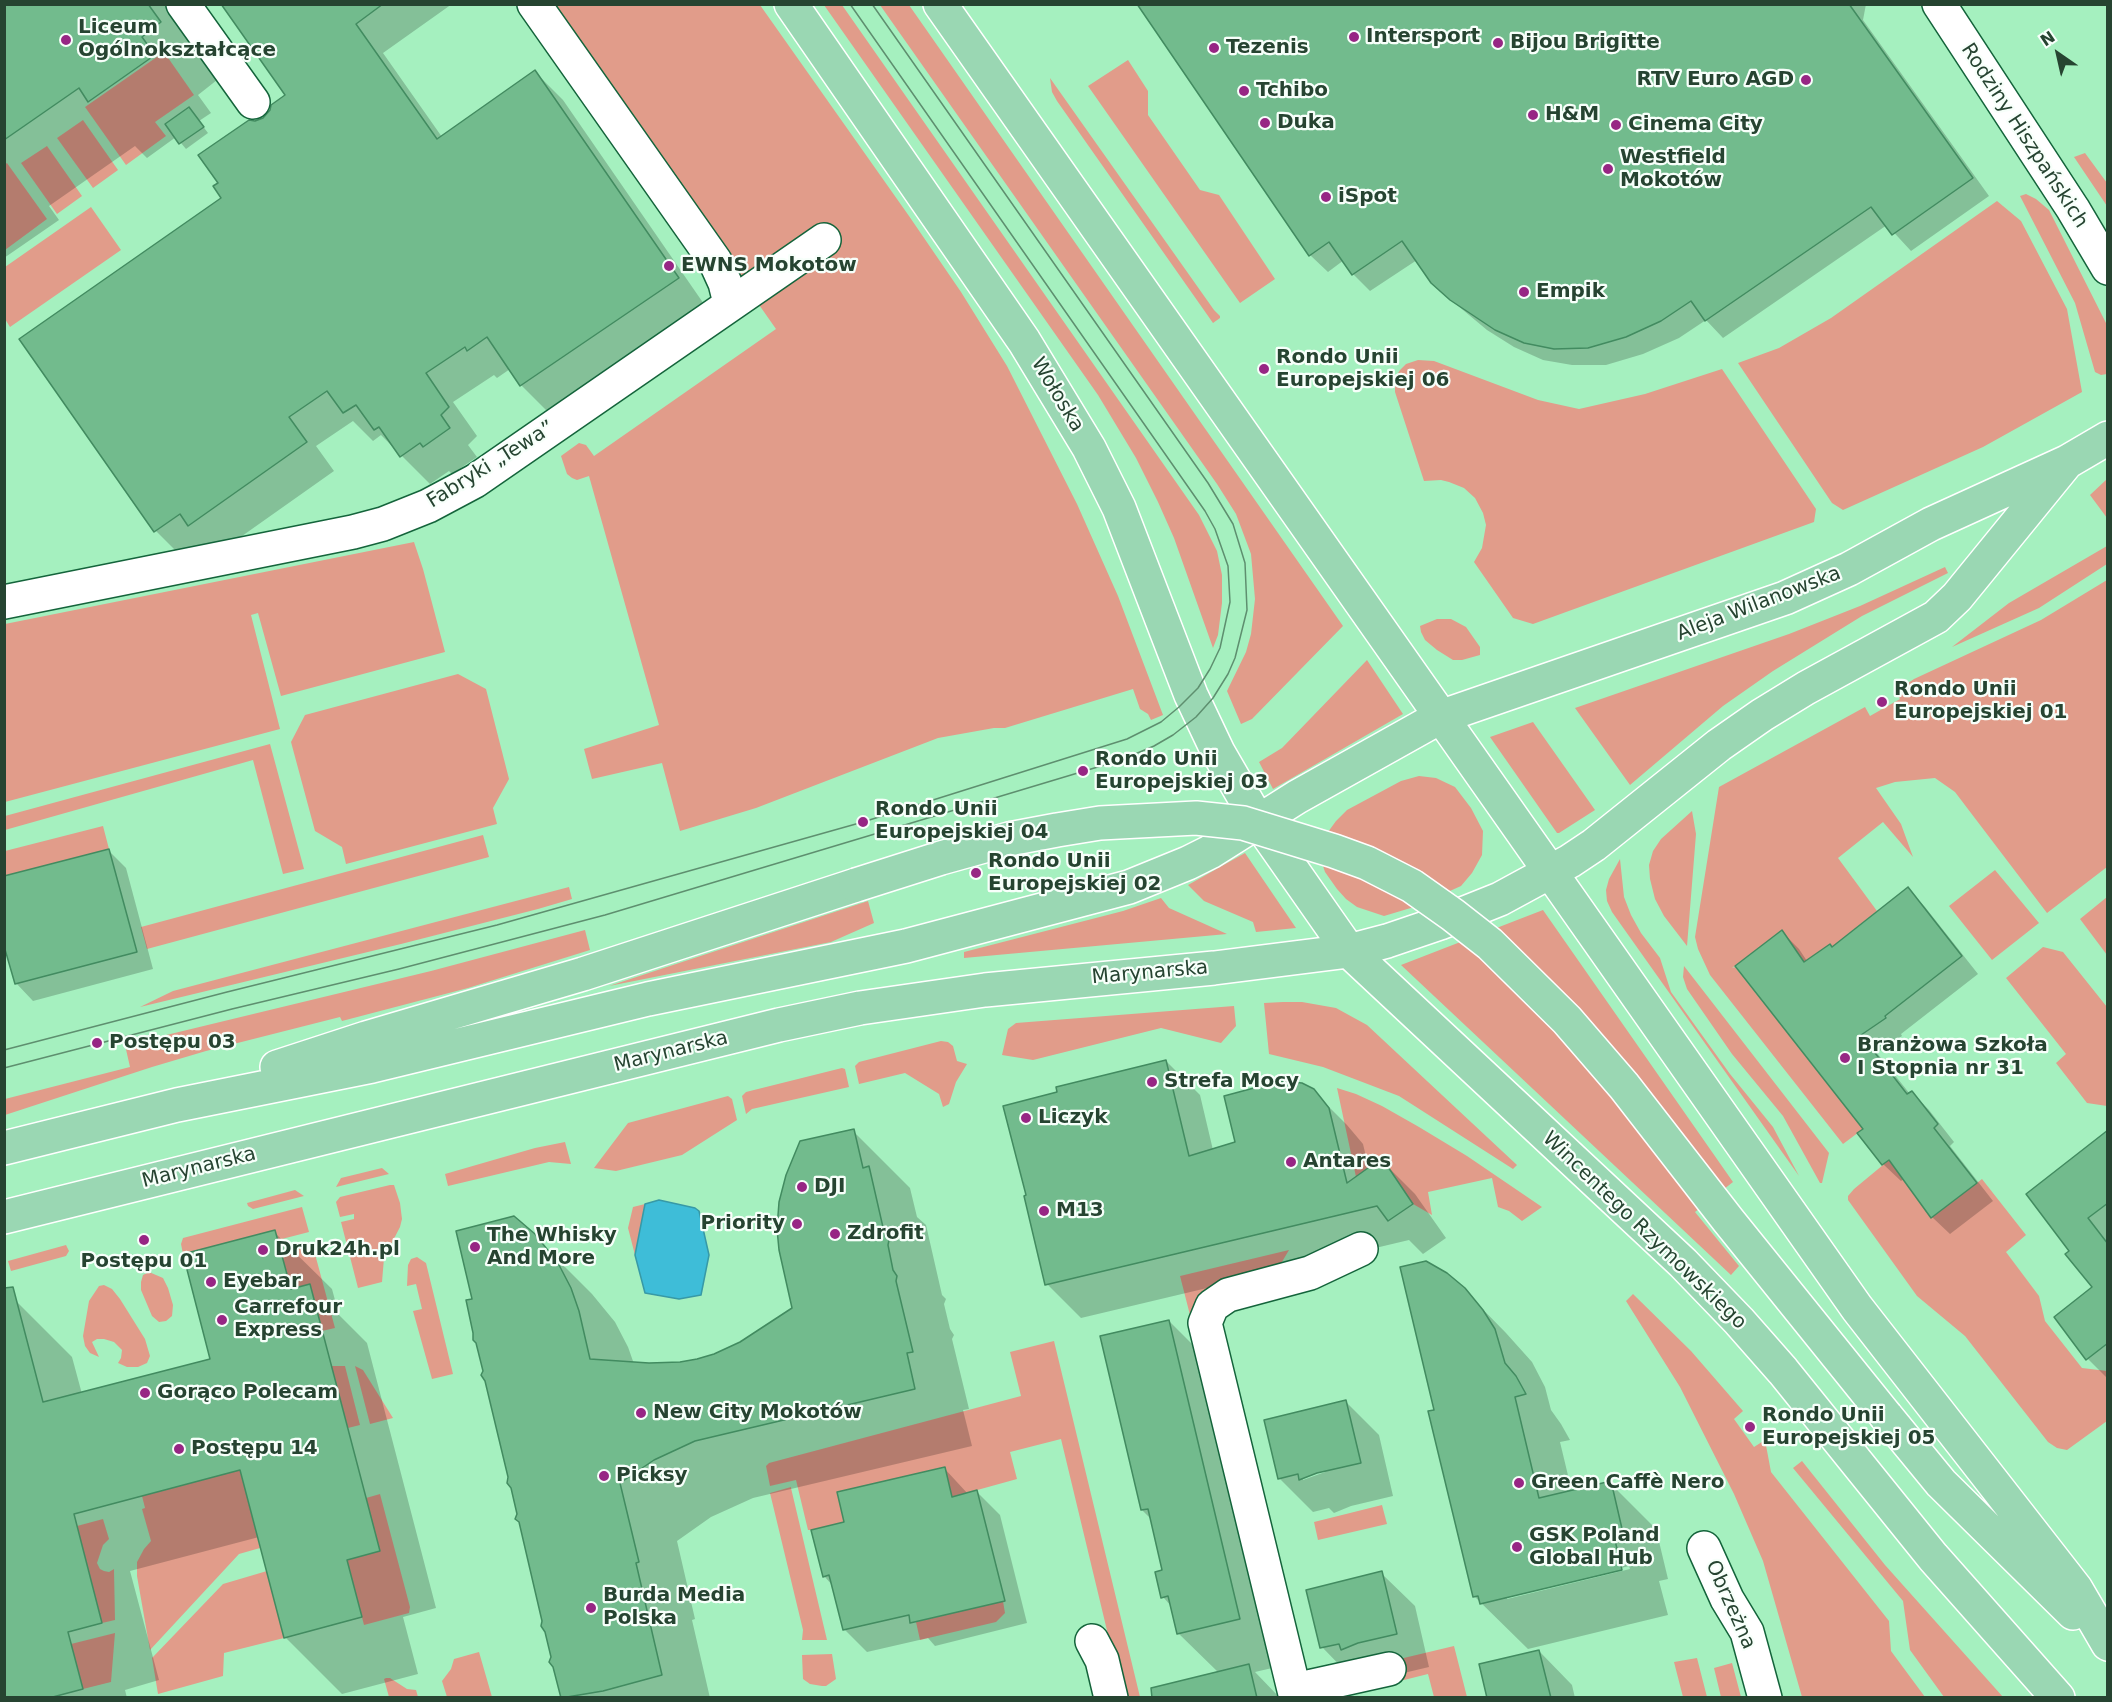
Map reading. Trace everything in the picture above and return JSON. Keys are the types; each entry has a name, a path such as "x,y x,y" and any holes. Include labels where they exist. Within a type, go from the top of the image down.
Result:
{"main road":[{"name":"Wołoska","path":"790,4 1024,341 1089,448 1119,508 1201,717 1228,771 1314,905 1349,951"},
{"path":"940,4 1857,1308 2076,1589 2108,1644"},
{"name":"Aleja Wilanowska","path":"1258,821 1440,717 1785,598 1849,569 1932,524 2067,462 2108,438"},
{"name":"Aleja Wilanowska","path":"1551,873 1594,845 1679,776 1762,715 1936,616 1957,597 2067,462"},
{"path":"177,1105 279,1066 613,965 856,885 1008,839 1100,823 1196,818 1243,823 1335,850 1367,863 1403,882 1453,915 1490,944 1567,1020 1624,1086 1728,1220 1941,1484 2108,1650"},
{"path":"4,1148 177,1105 372,1066 648,999 833,962 970,930 1129,887 1188,863 1258,821"},
{"name":"Marynarska","path":"4,1217 779,1025 860,1008 985,990 1224,967 1349,951 1440,923 1500,899 1551,873"},
{"name":"Wincentego Rzymowskiego","path":"1349,951 1683,1263 1739,1321 1933,1557 2058,1698"}],"street":[{"path":"534,4 715,261 725,283 730,303"},
{"name":"Rodziny Hiszpańskich","path":"1939,4 2073,209 2108,268"},
{"path":"193,8 253,102"},
{"name":"Fabryki „Tewa”","path":"4,602 344,534 383,524 429,506 483,475 824,240"},
{"path":"1361,1249 1310,1273 1228,1295 1212,1306 1205,1323 1295,1694 1389,1669"},
{"name":"Obrzeżna","path":"1704,1548 1727,1599 1747,1632 1765,1698"},
{"path":"1092,1641 1102,1660 1110,1698"}],"shaded area":[{"path":"549,5 760,5 961,292 1007,366 1077,504 1118,596 1163,715 1151,720 1148,714 1140,709 1133,689 1005,728 938,738 756,808 680,831 662,763 592,779 584,749 659,725 589,476 577,480 572,478 567,474 561,456 579,443 586,445 594,456 776,329"},
{"path":"824,5 842,5 1199,515 1217,551 1222,575 1222,603 1218,635 1213,648 1174,538 1158,502 1136,458 1098,395"},
{"path":"880,5 909,5 1343,626 1252,719 1241,724 1227,691 1246,652 1251,634 1255,599 1251,554 1236,514"},
{"path":"164,52 194,95 155,122 166,136 126,165 85,107"},
{"path":"1128,60 1148,91 1148,115 1200,190 1219,195 1275,279 1240,303 1088,86"},
{"path":"1050,78 1220,316 1213,323 1057,101 1052,92"},
{"path":"83,120 118,170 93,188 57,138"},
{"path":"47,146 82,196 57,214 21,163"},
{"path":"2085,153 2107,183 2107,206 2074,157"},
{"path":"7,163 47,219 5,250 4,165"},
{"path":"2026,194 2049,210 2107,325 2107,374 2101,375 2095,372 2075,303 2020,196"},
{"path":"1997,201 2021,221 2067,309 2082,392 1983,447 1843,510 1832,503 1738,363 1779,348 1831,318"},
{"path":"91,207 121,250 10,327 5,319 5,267"},
{"path":"1418,360 1434,361 1538,400 1579,409 1645,394 1722,369 1816,509 1814,522 1533,624 1513,618 1474,562 1482,548 1486,525 1475,498 1464,488 1449,482 1424,481 1395,392 1395,378 1400,370 1406,364"},
{"path":"2107,479 2107,518 2090,495"},
{"path":"414,542 445,652 281,696 258,613 251,615 280,729 5,802 5,624"},
{"path":"2107,546 2107,564 2039,608 1952,647 2009,603"},
{"path":"1945,567 1948,573 1862,616 1773,671 1723,706 1630,785 1575,708 1789,634 1860,606"},
{"path":"2107,580 2107,867 2047,913 1955,792 1935,778 1895,782 1876,788 1901,824 1913,857 1883,822 1838,858 1877,911 1832,947 1829,945 1822,986 1781,932 1782,930 1732,968 1735,967 1863,1129 1843,1144 1710,975 1698,949 1695,937 1719,787 1865,707 1870,716 1900,699 1895,692 1914,679 2041,620"},
{"path":"1437,619 1451,619 1466,627 1480,647 1480,655 1453,660 1425,640 1420,626"},
{"path":"1367,660 1403,714 1273,789 1259,762 1282,748"},
{"path":"458,674 486,689 509,779 493,808 497,824 346,864 342,847 315,831 291,742 305,715"},
{"path":"1533,722 1595,810 1559,833 1490,737"},
{"path":"270,744 304,869 283,874 253,760 5,830 5,816"},
{"path":"1419,776 1436,778 1455,787 1471,808 1483,831 1482,855 1472,873 1461,886 1414,907 1384,916 1357,907 1346,899 1325,872 1321,860 1328,832 1347,810 1401,781"},
{"path":"1692,811 1696,834 1687,946 1664,916 1655,899 1649,865 1653,851 1661,839"},
{"path":"103,826 109,849 5,876 5,851"},
{"path":"483,835 489,857 147,949 141,927"},
{"path":"1245,853 1296,928 1256,932 1253,922 1204,901 1188,885"},
{"path":"1620,859 1624,897 1641,933 1660,958 1671,992 1730,1074 1773,1127 1799,1176 1612,912 1607,901 1606,890"},
{"path":"1995,870 2039,923 1992,960 1949,906"},
{"path":"569,887 572,899 538,909 140,1007 173,991"},
{"path":"2107,897 2107,955 2080,919"},
{"path":"1161,898 1169,908 1227,934 964,958 964,952 1123,911"},
{"path":"868,901 874,923 831,942 609,986"},
{"path":"1543,910 1733,1182 1695,1212 1739,1266 1731,1275 1401,965"},
{"path":"585,930 590,950 468,988 342,1021 340,1017 206,1051 5,1115 5,1099 130,1067 125,1045 431,971"},
{"path":"2043,947 2063,952 2107,1007 2107,1106 2087,1103 2056,1063 2066,1054 2006,978"},
{"path":"1684,966 1829,1153 1822,1183 1783,1116 1732,1054 1687,989 1683,977"},
{"path":"1302,1002 1336,1008 1367,1025 1517,1165 1513,1169 1399,1096 1323,1067 1269,1054 1264,1003"},
{"path":"1234,1006 1236,1026 1221,1043 1161,1028 1033,1060 1002,1055 1008,1029 1016,1023"},
{"path":"941,1041 953,1046 957,1061 967,1064 956,1082 949,1104 943,1107 939,1094 905,1073 859,1084 855,1066 859,1062"},
{"path":"845,1069 849,1087 752,1109 746,1114 742,1096 746,1092"},
{"path":"1337,1088 1382,1106 1419,1127 1467,1156 1542,1207 1522,1221 1509,1211 1498,1207 1492,1178 1428,1192 1432,1215 1413,1204 1382,1159 1356,1177"},
{"path":"728,1096 732,1099 737,1120 682,1155 616,1171 594,1168 628,1123"},
{"path":"565,1142 571,1164 549,1162 448,1186 445,1174 535,1148"},
{"path":"1889,1160 1931,1218 1982,1179 2026,1235 2006,1252 2039,1296 2045,1321 2082,1368 2107,1371 2107,1421 2067,1450 2057,1448 2048,1442 1965,1336 1917,1296 1848,1200 1848,1196 1854,1189"},
{"path":"382,1168 389,1174 336,1187 341,1178"},
{"path":"394,1185 400,1203 402,1219 400,1227 384,1258 382,1282 358,1288 341,1222 354,1219 354,1214 340,1217 336,1202 340,1197"},
{"path":"295,1190 304,1196 253,1209 247,1203"},
{"path":"645,1204 635,1255 628,1228 633,1207"},
{"path":"302,1207 309,1232 278,1240 275,1230 183,1254 181,1244 183,1238"},
{"path":"312,1243 335,1328 322,1331 310,1285 291,1289 281,1252"},
{"path":"66,1245 69,1251 66,1256 11,1271 8,1261"},
{"path":"1289,1250 1276,1272 1190,1315 1180,1276"},
{"path":"417,1257 426,1263 453,1374 432,1379 413,1311 422,1309 416,1284 407,1286 408,1265 411,1259"},
{"path":"149,1272 163,1278 168,1288 173,1305 172,1316 166,1321 159,1322 152,1316 141,1290 143,1275"},
{"path":"104,1285 112,1289 120,1299 145,1339 150,1356 147,1363 138,1367 127,1367 118,1363 122,1350 114,1342 104,1339 92,1342 99,1357 90,1353 85,1346 83,1336 89,1301 99,1286"},
{"path":"1633,1294 1691,1351 1743,1411 1734,1419 1754,1447 1765,1440 1771,1472 1889,1621 1891,1651 1925,1697 1802,1697 1763,1561 1734,1494 1680,1387 1626,1301"},
{"path":"1054,1341 1140,1697 1123,1697 1061,1439 1010,1452 1017,1479 952,1497 944,1467 838,1492 844,1522 811,1530 808,1530 796,1480 770,1486 766,1466 769,1463 1021,1396 1010,1352"},
{"path":"331,1366 345,1366 360,1425 348,1428"},
{"path":"355,1366 363,1370 393,1418 370,1424"},
{"path":"1802,1461 1885,1565 2003,1697 1944,1697 1910,1650 1903,1601 1793,1468"},
{"path":"240,1470 260,1548 239,1554 150,1650 137,1576 137,1562 151,1541 142,1509 145,1508 142,1496"},
{"path":"791,1487 827,1640 802,1640 803,1630 770,1493"},
{"path":"380,1494 410,1607 409,1613 364,1625 347,1560 366,1498"},
{"path":"1382,1505 1387,1524 1318,1540 1314,1522"},
{"path":"103,1519 109,1539 103,1545 97,1563 104,1571 109,1572 114,1569 115,1620 102,1623 77,1526"},
{"path":"267,1571 284,1638 224,1653 223,1676 158,1694 152,1658 223,1584"},
{"path":"1003,1601 1005,1613 996,1622 920,1640 916,1622"},
{"path":"115,1633 111,1682 83,1689 71,1644"},
{"path":"1454,1646 1467,1697 1434,1697 1428,1674 1392,1683 1387,1662"},
{"path":"479,1652 492,1697 447,1697 442,1681 451,1669 454,1659"},
{"path":"832,1654 836,1679 822,1686 810,1684 803,1679 802,1655"},
{"path":"1697,1658 1707,1697 1683,1697 1674,1662"},
{"path":"1732,1663 1741,1697 1721,1697 1714,1668"},
{"path":"390,1678 407,1689 416,1690 418,1697 389,1697 384,1679"}],"water":[{"path":"659,1200 695,1208 699,1211 709,1255 701,1295 679,1299 645,1293 635,1255 645,1204"}],"building":[{"path":"4,4 148,4 161,22 142,37 155,55 88,102 79,88 4,140"},
{"path":"221,4 383,4 356,24 437,139 535,70 679,278 520,386 487,337 467,351 465,347 426,373 449,407 441,415 450,428 423,447 420,443 400,457 379,427 374,430 356,405 343,413 327,391 289,417 307,442 188,526 180,514 154,532 19,339 221,198 213,186 218,183 198,155 249,120 255,121 263,118 271,105 285,95"},
{"name":"Westfield Mokotów","path":"1137,4 1849,4 1973,178 1892,235 1871,207 1705,321 1691,301 1661,321 1626,337 1588,348 1554,349 1524,343 1495,330 1450,300 1431,283 1402,241 1352,275 1329,242 1309,256"},
{"path":"189,107 204,127 179,144 165,124"},
{"path":"109,849 137,952 15,984 4,946 4,876"},
{"path":"1908,887 1962,956 1885,1016 1886,1018 1861,1035 1907,1094 1912,1091 1938,1124 1934,1128 1977,1183 1931,1218 1889,1160 1882,1165 1857,1133 1863,1129 1735,966 1782,930 1804,962 1830,944 1832,947"},
{"path":"1166,1060 1189,1156 1235,1142 1224,1096 1280,1081 1302,1083 1314,1089 1329,1108 1347,1183 1382,1158 1413,1204 1388,1221 1377,1206 1045,1285 1024,1196 1026,1195 1003,1106 1057,1092 1056,1087"},
{"name":"New City Mokotów","path":"854,1129 863,1168 869,1166 885,1236 889,1240 893,1270 897,1276 896,1281 913,1352 907,1353 915,1389 695,1441 654,1460 620,1483 662,1675 603,1691 561,1698 553,1667 549,1662 551,1657 545,1632 541,1626 542,1621 519,1522 515,1519 517,1514 511,1488 507,1483 508,1477 485,1381 481,1375 483,1371 476,1343 473,1340 466,1300 472,1299 456,1231 514,1216 535,1234 558,1263 571,1288 590,1359 649,1363 697,1359 740,1342 792,1308 779,1250 777,1229 779,1202 786,1175 800,1141"},
{"path":"2108,1130 2108,1203 2088,1218 2108,1244 2108,1343 2086,1360 2054,1317 2092,1287 2065,1254 2069,1251 2026,1194"},
{"name":"Postępu 14","path":"275,1230 291,1289 310,1284 380,1551 347,1560 362,1617 284,1638 240,1470 74,1514 102,1623 68,1632 83,1689 49,1698 4,1698 4,1288 13,1287 43,1402 210,1359 183,1254"},
{"path":"1426,1261 1447,1273 1465,1288 1483,1310 1495,1329 1505,1363 1516,1376 1526,1394 1515,1397 1539,1498 1611,1481 1623,1533 1614,1536 1622,1570 1480,1604 1478,1596 1473,1597 1428,1411 1434,1410 1400,1267"},
{"path":"1169,1320 1240,1619 1177,1634 1168,1596 1161,1598 1155,1572 1162,1570 1148,1509 1141,1510 1100,1336"},
{"path":"1346,1400 1361,1463 1317,1473 1299,1480 1298,1474 1278,1479 1264,1420"},
{"path":"945,1467 952,1497 977,1490 1005,1601 910,1623 909,1615 843,1630 829,1575 823,1577 811,1530 844,1522 837,1492"},
{"path":"1382,1571 1397,1634 1358,1643 1341,1650 1339,1644 1320,1648 1306,1590"},
{"path":"1539,1650 1551,1698 1487,1698 1479,1664"},
{"path":"1249,1664 1257,1698 1152,1698 1151,1688"}],"tram line":[{"path":"4,1050 497,925 863,822 1127,739 1161,722 1198,688 1220,648 1230,602 1228,566 1215,529 1205,511 850,4"},
{"path":"4,1068 605,915 1121,760 1173,735 1196,717 1213,698 1235,658 1247,610 1245,563 1233,524 1208,483 872,4"}],"place":[{"name":"Intersport","path":"1354,37"},
{"name":"Liceum Ogólnokształcące","path":"66,40"},
{"name":"Bijou Brigitte","path":"1498,43"},
{"name":"Tezenis","path":"1214,48"},
{"name":"RTV Euro AGD","path":"1806,80"},
{"name":"Tchibo","path":"1244,91"},
{"name":"H&M","path":"1533,115"},
{"name":"Duka","path":"1265,123"},
{"name":"Cinema City","path":"1616,125"},
{"name":"Westfield Mokotów","path":"1608,169"},
{"name":"iSpot","path":"1326,197"},
{"name":"EWNS Mokotow","path":"669,266"},
{"name":"Empik","path":"1524,292"},
{"name":"Rondo Unii Europejskiej 06","path":"1264,369"},
{"name":"Rondo Unii Europejskiej 01","path":"1882,702"},
{"name":"Rondo Unii Europejskiej 03","path":"1083,771"},
{"name":"Rondo Unii Europejskiej 04","path":"863,822"},
{"name":"Rondo Unii Europejskiej 02","path":"976,873"},
{"name":"Postępu 03","path":"97,1043"},
{"name":"Branżowa Szkoła I Stopnia nr 31","path":"1845,1058"},
{"name":"Strefa Mocy","path":"1152,1082"},
{"name":"Liczyk","path":"1026,1118"},
{"name":"Antares","path":"1291,1162"},
{"name":"DJI","path":"802,1187"},
{"name":"M13","path":"1044,1211"},
{"name":"Priority","path":"797,1224"},
{"name":"Zdrofit","path":"835,1234"},
{"name":"Postępu 01","path":"144,1240"},
{"name":"The Whisky And More","path":"475,1247"},
{"name":"Druk24h.pl","path":"263,1250"},
{"name":"Eyebar","path":"211,1282"},
{"name":"Carrefour Express","path":"222,1320"},
{"name":"Gorąco Polecam","path":"145,1393"},
{"name":"New City Mokotów","path":"641,1413"},
{"name":"Rondo Unii Europejskiej 05","path":"1750,1427"},
{"name":"Postępu 14","path":"179,1449"},
{"name":"Picksy","path":"604,1476"},
{"name":"Green Caffè Nero","path":"1519,1483"},
{"name":"GSK Poland Global Hub","path":"1517,1547"},
{"name":"Burda Media Polska","path":"591,1608"}]}
